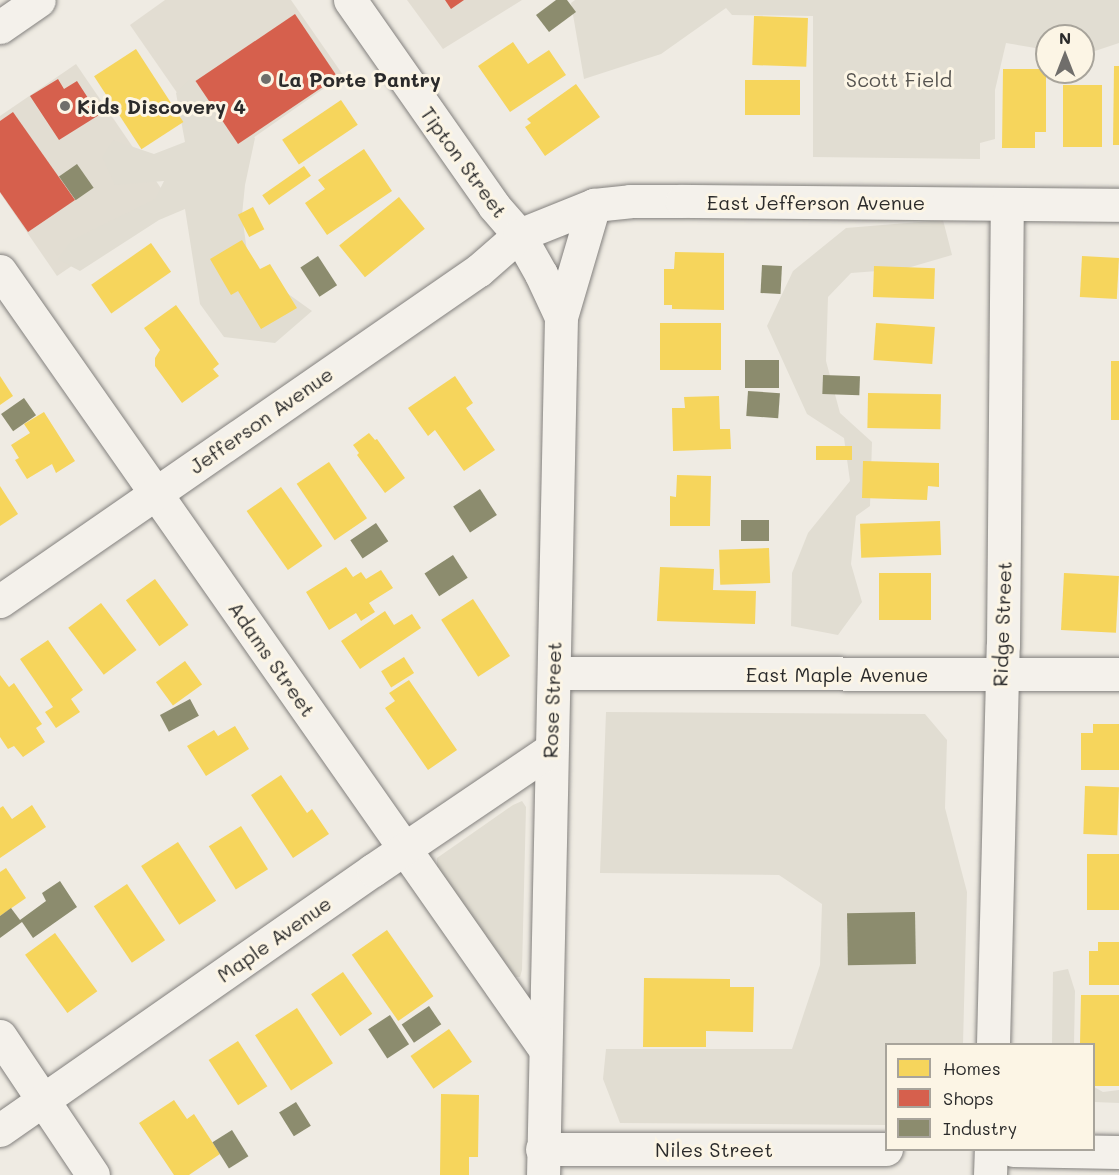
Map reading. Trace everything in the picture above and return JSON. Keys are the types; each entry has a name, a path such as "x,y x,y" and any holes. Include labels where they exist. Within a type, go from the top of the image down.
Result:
{"street":[{"name":"Tipton Street","path":"350,0 494,206 519,235"},
{"name":"East Jefferson Avenue","path":"519,235 594,205 630,201 1119,205"},
{"name":"Ridge Street","path":"993,1043 1001,674 1007,204"},
{"path":"561,317 594,205"},
{"name":"Rose Street","path":"519,235 541,273 561,317 542,1162"},
{"name":"Jefferson Avenue","path":"0,601 479,270 519,235"},
{"name":"Adams Street","path":"0,271 543,1048"},
{"name":"East Maple Avenue","path":"554,673 1119,675"},
{"name":"Maple Avenue","path":"0,1130 550,750"},
{"path":"0,1036 93,1175"},
{"name":"Niles Street","path":"542,1162 885,1149"},
{"path":"990,1175 991,1151"},
{"path":"1084,1151 1119,1152"}],"shaded area":[{"path":"165,0 291,0 343,75 223,159 130,25"},
{"path":"407,0 522,0 443,49"},
{"path":"76,64 169,200 57,276 0,193 0,116"}],"green space":[{"name":"Scott Field","path":"575,0 1119,0 1119,43 1095,51 1095,24 1035,24 1035,48 1006,43 995,90 995,139 980,143 980,159 813,157 813,16 732,15 726,8 661,54 584,79 571,3"},
{"path":"189,80 255,138 245,185 242,215 249,266 312,311 275,343 224,337 200,304 185,209 159,220 80,271 57,259 72,240 155,199 164,181 115,185 102,157 113,140 154,154 185,142 176,93"},
{"path":"943,220 952,255 904,269 851,273 828,297 826,361 840,413 872,442 870,506 856,516 851,564 862,602 838,635 791,626 792,573 808,533 850,481 844,438 807,414 767,326 793,271 846,228"},
{"path":"606,712 925,714 947,740 945,808 967,892 963,1043 885,1043 885,1125 620,1123 603,1079 606,1049 792,1049 820,965 822,904 779,875 600,873"},
{"path":"522,801 526,807 522,970 520,977 511,977 437,870 437,858"},
{"path":"1068,969 1075,991 1074,1043 1052,1043 1053,972"},
{"path":"1095,1088 1103,1092 1119,1090 1119,1103 1095,1102"}],"building: Homes":[{"path":"754,16 808,18 806,67 752,65"},
{"path":"513,42 528,64 549,50 566,75 510,112 478,66"},
{"path":"136,49 183,122 141,149 94,76"},
{"path":"1114,66 1119,66 1119,145 1113,145"},
{"path":"1003,69 1035,69 1035,84 1046,84 1046,132 1035,132 1035,148 1002,148"},
{"path":"745,80 800,80 800,115 745,115"},
{"path":"576,84 600,117 545,156 525,127 531,123 527,119"},
{"path":"1063,85 1102,85 1102,147 1063,147"},
{"path":"341,100 358,125 299,165 282,140"},
{"path":"364,149 392,191 327,235 305,203 325,189 318,180"},
{"path":"304,166 311,176 269,205 262,195"},
{"path":"399,197 425,229 365,277 339,245"},
{"path":"253,207 264,229 249,237 238,215"},
{"path":"242,240 260,269 270,264 297,308 261,329 238,291 231,295 210,259"},
{"path":"151,243 171,272 111,314 91,285"},
{"path":"675,252 724,253 724,310 672,309 672,305 664,305 664,269 674,269"},
{"path":"1082,256 1119,258 1117,299 1080,297"},
{"path":"874,266 935,268 934,299 873,297"},
{"path":"176,305 219,364 213,369 219,376 182,403 155,366 155,358 160,350 144,328"},
{"path":"660,323 721,323 721,370 660,370"},
{"path":"876,323 935,327 932,364 873,360"},
{"path":"1111,361 1119,361 1119,420 1111,420"},
{"path":"0,376 13,396 0,405"},
{"path":"455,376 473,403 466,408 495,450 464,471 435,430 428,436 408,408"},
{"path":"868,393 941,394 940,429 867,428"},
{"path":"719,396 720,429 730,429 731,449 673,451 672,408 685,408 684,397"},
{"path":"44,412 75,461 56,473 52,464 27,479 15,460 19,458 11,445 30,433 24,424"},
{"path":"369,433 375,440 377,439 405,478 385,493 357,455 359,453 353,445"},
{"path":"816,446 852,446 852,460 816,460"},
{"path":"863,461 939,463 939,487 928,486 927,500 862,498"},
{"path":"329,462 367,518 335,540 297,484"},
{"path":"677,475 711,476 710,526 670,526 670,496 676,497"},
{"path":"0,486 18,514 0,526"},
{"path":"281,487 322,546 288,570 247,511"},
{"path":"940,521 941,555 861,558 860,524"},
{"path":"769,548 770,583 720,585 719,550"},
{"path":"346,567 353,577 361,572 366,579 381,570 393,588 369,603 375,612 361,621 356,613 329,630 306,592"},
{"path":"660,567 714,569 713,590 756,591 755,624 657,621"},
{"path":"879,573 931,573 931,620 879,620"},
{"path":"1064,573 1119,576 1116,633 1061,630"},
{"path":"155,579 189,625 159,646 126,600"},
{"path":"473,599 510,656 478,677 441,620"},
{"path":"101,603 137,650 104,675 68,628"},
{"path":"385,611 394,625 412,614 421,628 360,669 341,641"},
{"path":"48,640 83,690 71,699 80,712 56,728 45,712 53,707 20,659"},
{"path":"404,657 414,673 391,687 381,671"},
{"path":"185,661 202,684 173,706 156,682"},
{"path":"0,675 9,687 14,683 42,724 36,728 45,742 23,757 14,746 8,749 0,737"},
{"path":"409,680 457,750 428,770 385,708 395,701 389,693"},
{"path":"1093,724 1119,724 1119,770 1081,770 1081,733 1093,733"},
{"path":"235,726 249,749 206,776 187,746 214,730 218,736"},
{"path":"281,775 307,813 312,809 329,834 293,858 251,795"},
{"path":"1085,786 1119,787 1117,835 1083,834"},
{"path":"32,805 46,827 0,858 0,808 3,806 12,819"},
{"path":"241,826 268,869 236,889 209,846"},
{"path":"178,842 216,901 179,925 141,866"},
{"path":"1087,854 1119,854 1119,910 1087,910"},
{"path":"6,868 26,898 0,916 0,872"},
{"path":"127,884 165,940 132,963 94,906"},
{"path":"387,930 433,996 398,1021 352,955"},
{"path":"55,933 97,991 67,1013 25,955"},
{"path":"1098,942 1119,942 1119,985 1089,985 1089,951 1098,951"},
{"path":"343,972 372,1014 340,1036 311,994"},
{"path":"644,978 730,979 730,987 754,987 753,1032 706,1031 706,1047 643,1047"},
{"path":"1081,995 1119,995 1119,1086 1095,1086 1095,1043 1080,1043"},
{"path":"297,1008 333,1063 291,1091 255,1035"},
{"path":"449,1029 472,1062 433,1089 410,1056"},
{"path":"238,1041 267,1086 238,1105 209,1060"},
{"path":"441,1094 479,1095 478,1157 469,1157 469,1175 440,1175"},
{"path":"174,1100 187,1119 194,1114 220,1154 189,1175 174,1175 139,1123"}],"building: Shops":[{"path":"445,0 464,0 451,9"},
{"name":"La Porte Pantry","path":"295,14 337,77 238,144 196,81"},
{"name":"Kids Discovery 4","path":"58,79 64,89 77,81 99,115 59,140 30,96"},
{"path":"13,112 75,200 28,232 0,192 0,121"}],"building: Industry":[{"path":"556,0 567,0 576,12 549,32 536,15"},
{"path":"77,164 94,188 76,200 59,177"},
{"path":"318,256 337,285 319,297 300,267"},
{"path":"762,265 782,266 781,294 761,293"},
{"path":"745,360 779,360 779,388 745,388"},
{"path":"823,375 860,376 859,395 822,394"},
{"path":"748,391 780,393 778,418 746,416"},
{"path":"24,398 36,415 13,431 1,414"},
{"path":"480,489 497,515 470,532 453,506"},
{"path":"741,520 769,520 769,541 741,541"},
{"path":"376,523 388,541 363,559 350,540"},
{"path":"453,555 468,578 439,596 424,574"},
{"path":"190,699 199,716 169,732 160,715"},
{"path":"60,881 77,907 33,938 22,922 0,938 0,916 11,908 20,920 46,901 42,893"},
{"path":"915,912 916,964 848,965 847,913"},
{"path":"429,1006 441,1024 414,1043 402,1024"},
{"path":"390,1015 409,1044 387,1059 368,1029"},
{"path":"296,1102 311,1126 294,1136 279,1113"},
{"path":"232,1130 248,1156 229,1168 212,1142"}],"place":[{"name":"La Porte Pantry","path":"266,79"},
{"name":"Kids Discovery 4","path":"65,106"}]}
